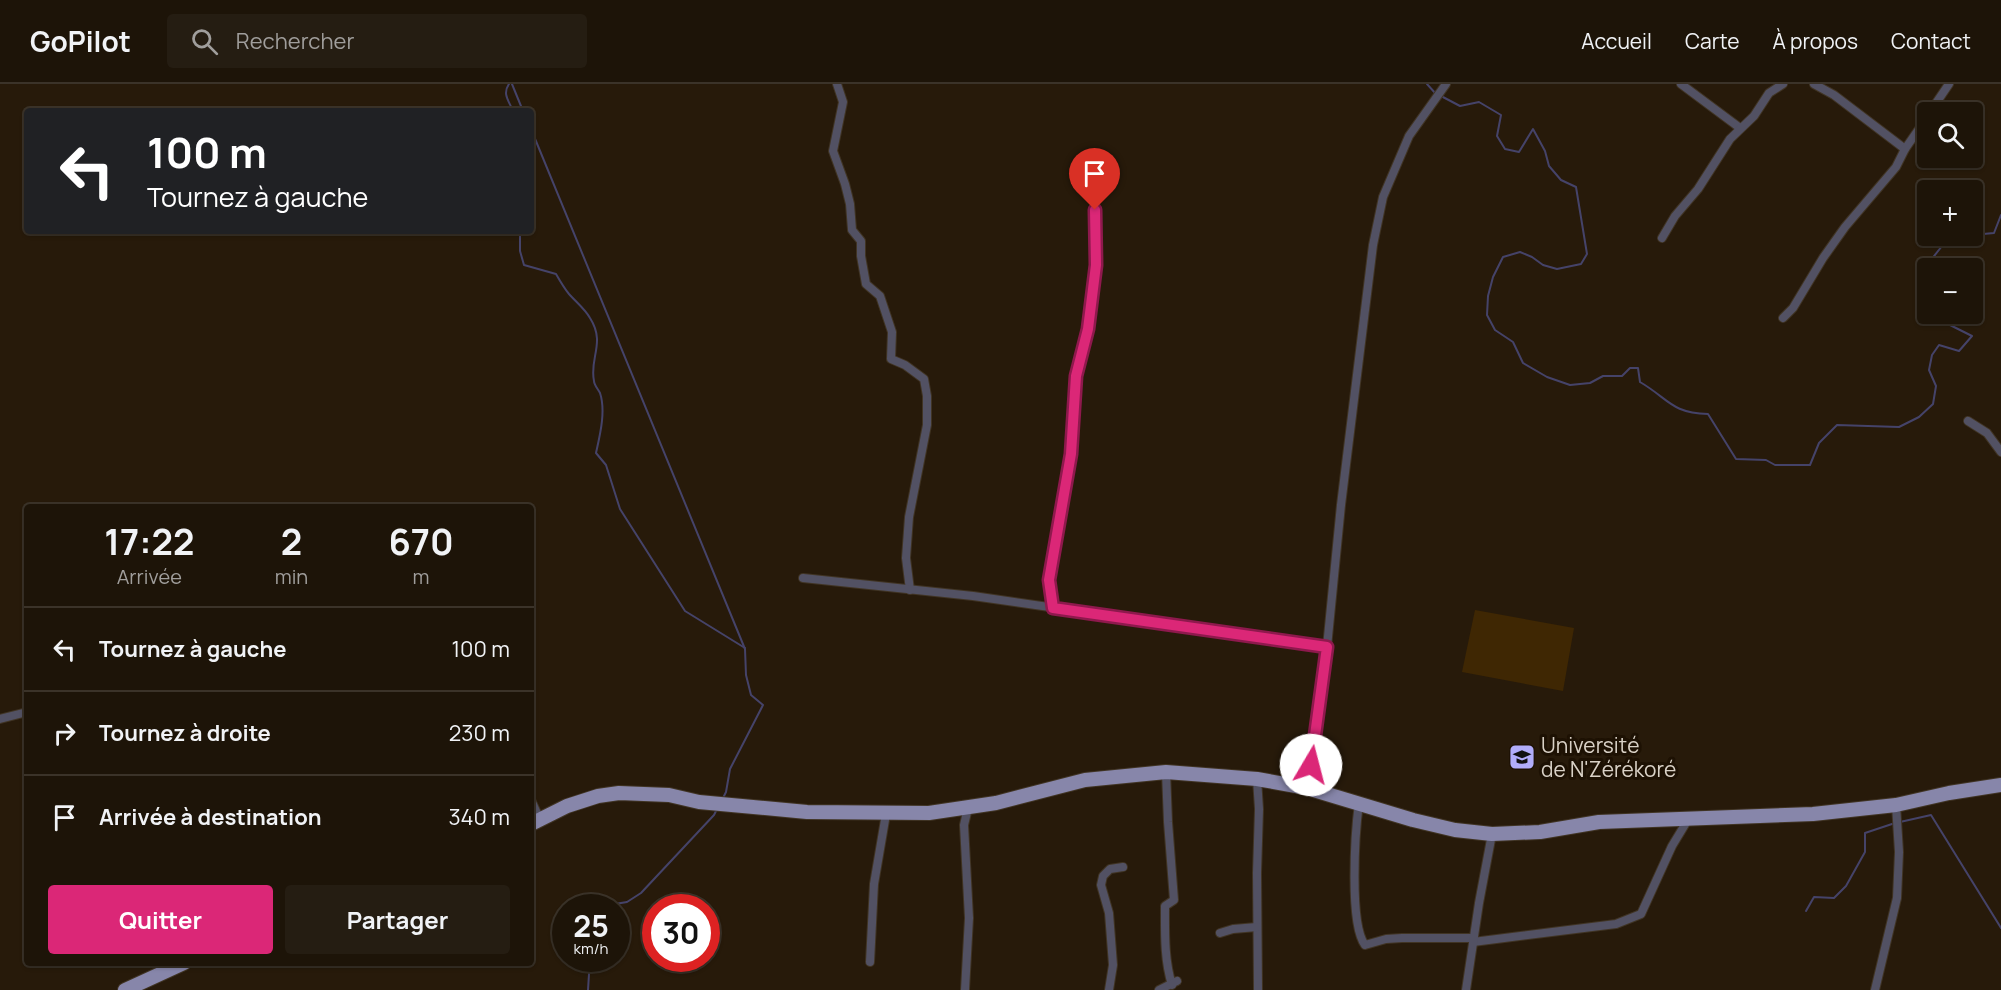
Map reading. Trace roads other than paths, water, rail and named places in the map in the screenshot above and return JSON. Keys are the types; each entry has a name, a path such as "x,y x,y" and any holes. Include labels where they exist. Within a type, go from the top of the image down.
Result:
{"main road":[{"path":"536,822 567,806 598,796 619,793 669,795 699,802 798,812 929,813 968,808 1085,780 1166,772 1257,779 1307,788 1434,825 1492,834 1540,832 1599,822 1813,814 1896,805 1949,793 2001,785"},
{"path":"125,990 177,966"}],"street":[{"path":"837,84 843,102 833,152 846,184 852,230 861,241 862,270 866,284 880,296 892,332 891,359 905,365 924,379 927,396 927,425 908,527 906,558 910,590"},
{"path":"1681,84 1740,128"},
{"path":"1662,238 1675,216 1698,189 1730,139 1754,116 1769,93 1783,84"},
{"path":"1814,84 1834,95 1905,149"},
{"path":"1937,102 1949,84"},
{"path":"1307,788 1327,647 1341,506 1373,245 1383,197 1409,136 1444,86"},
{"path":"1783,318 1793,308 1845,227 1896,167 1917,132"},
{"path":"1053,608 1049,580 1071,454 1076,376 1088,329 1096,265 1095,197"},
{"path":"1968,421 1987,433 2001,452"},
{"path":"803,578 973,596 1327,647"},
{"path":"0,719 24,713"},
{"path":"1159,990 1174,983 1166,965 1165,906 1174,900 1167,822 1166,772"},
{"path":"1257,779 1259,809 1258,990"},
{"path":"1359,803 1354,858 1357,927 1360,939 1365,945 1401,938 1474,940 1616,924 1641,914 1666,856 1689,818"},
{"path":"1875,990 1897,898 1899,852 1896,805"},
{"path":"965,990 969,909 964,825 968,808"},
{"path":"870,962 874,884 886,814"},
{"path":"1466,990 1492,834"},
{"path":"1110,990 1113,965 1109,913 1101,885 1103,876 1110,869 1123,867"},
{"path":"1220,933 1233,929 1257,927"}],"waterway":[{"path":"509,84 506,94 512,108"},
{"path":"512,84 522,108"},
{"path":"1427,84 1436,94"},
{"path":"1441,96 1460,106 1479,102 1501,115 1497,136 1505,149 1519,152 1533,129 1545,151 1549,166 1561,180 1576,187 1587,254 1581,264 1557,269 1543,265 1520,252 1503,257 1493,277 1488,296 1487,315 1495,330 1513,342 1523,363 1547,377 1570,385 1590,383 1603,376 1622,376 1630,368 1638,368 1640,382 1671,404 1686,411 1708,414 1736,459 1766,460 1775,465 1810,465 1819,443 1837,425 1899,427 1919,417 1933,404 1936,386 1929,370 1932,355 1939,345 1959,351 1972,336 1949,324"},
{"path":"534,136 745,649 746,675 751,695 763,705 730,769 723,798"},
{"path":"1983,234 1994,233 2001,215"},
{"path":"520,234 520,251 524,265 556,274 567,292 588,315 595,327 597,343 593,373 594,382 602,400 602,423 596,453 606,465 620,509 685,611 745,648"},
{"path":"1933,258 1942,246"},
{"path":"1917,278 1917,291"},
{"path":"630,900 641,893 714,815 717,809"},
{"path":"1900,822 1931,815 2001,928"},
{"path":"1806,911 1814,897 1834,898 1846,886 1865,852 1865,833 1895,823"},
{"path":"588,990 589,972"}],"place":[{"name":"Université de N'Zérékoré","path":"1522,757"}]}
